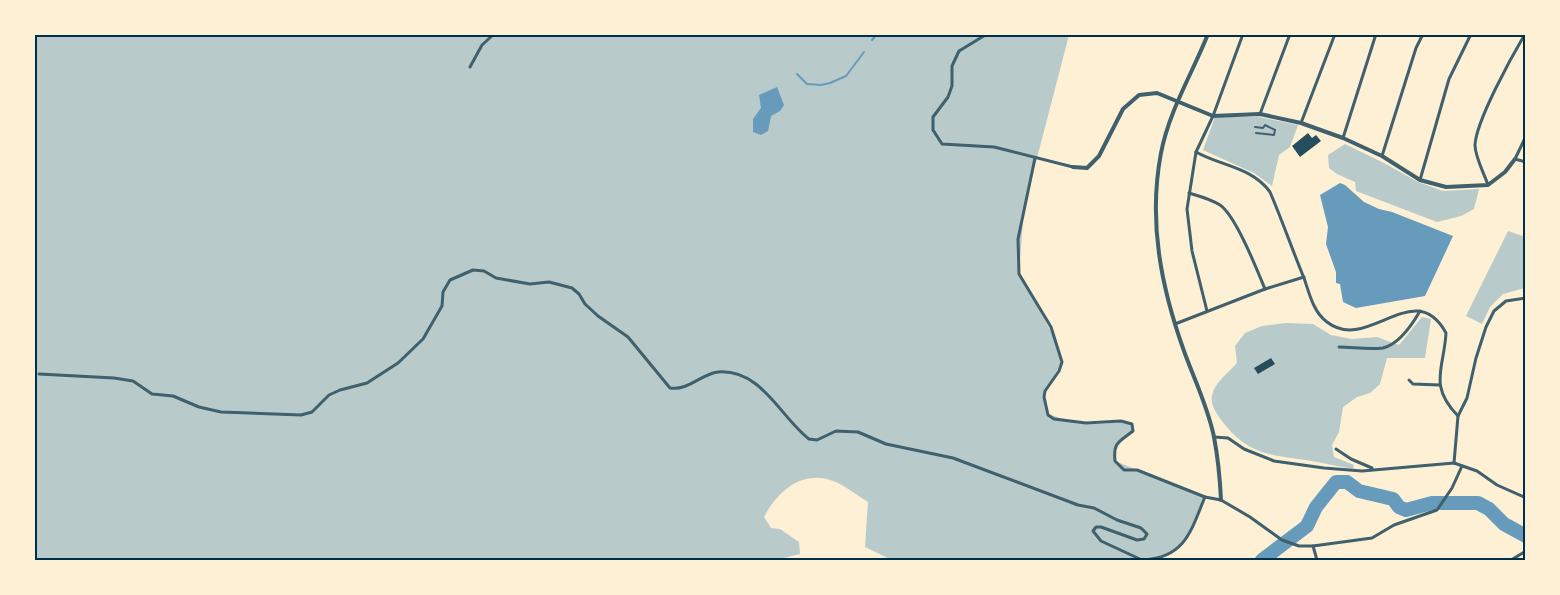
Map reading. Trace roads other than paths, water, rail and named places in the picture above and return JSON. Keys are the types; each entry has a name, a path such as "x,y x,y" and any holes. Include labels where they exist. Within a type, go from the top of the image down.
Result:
{"street":[{"path":"470,67 482,45 494,34"},
{"path":"987,34 959,51 952,66 952,86 948,97 933,117 933,130 942,144 994,147 1073,167 1087,168 1099,156 1123,109 1139,95 1157,93 1213,116 1260,114 1301,123 1343,138 1382,156 1420,180 1446,188 1488,185 1506,172 1526,136"},
{"path":"1208,34 1178,100 1164,141 1157,188 1157,236 1165,291 1214,437 1221,501"},
{"path":"1207,311 1190,242 1188,193 1196,152 1213,116 1243,34"},
{"path":"1260,114 1290,34"},
{"path":"1301,123 1335,34"},
{"path":"1343,138 1376,34"},
{"path":"1382,156 1416,48 1423,34"},
{"path":"1420,180 1449,79 1471,34"},
{"path":"1488,185 1475,146 1479,128 1513,54 1525,34"},
{"path":"1254,127 1263,128 1265,126 1275,130 1274,135 1256,133"},
{"path":"1196,152 1242,170 1264,184 1270,192 1317,311 1327,322 1340,328 1363,328 1414,310 1432,316 1446,333 1440,385 1443,398 1458,416"},
{"path":"1035,158 1018,239 1019,274 1051,327 1062,362 1059,371 1045,391 1048,415 1054,419 1086,423 1122,421 1132,424 1133,431 1119,441 1114,450 1114,461 1124,470 1137,470 1221,501 1250,517 1281,540 1299,546 1314,546 1372,538 1394,525 1437,510 1452,488 1462,466"},
{"path":"1515,159 1526,162"},
{"path":"1188,193 1221,205 1227,212 1251,256 1265,289"},
{"path":"39,374 133,381 152,394 172,396 199,408 221,412 301,415 312,412 329,395 367,383 398,363 423,339 442,306 443,292 450,280 473,270 484,271 496,278 530,284 549,282 572,288 598,316 628,337 670,388 686,386 707,375 719,372 744,377 767,392 779,410 809,439 817,440 836,431 858,432 886,444 953,458 1078,505 1094,508 1117,520 1141,528 1147,534 1144,538 1137,540 1101,526 1096,527 1093,531 1101,540 1143,561 1164,556 1185,542 1205,497"},
{"path":"1175,324 1265,289 1304,277"},
{"path":"1454,463 1458,416 1467,398 1476,358 1494,311 1506,301 1526,298"},
{"path":"1339,347 1384,348 1400,338 1411,327 1420,311"},
{"path":"1409,380 1413,384 1440,385"},
{"path":"1214,437 1228,438 1244,449 1274,461 1344,470 1414,468 1454,463 1477,471 1497,485 1526,498"},
{"path":"1336,448 1351,459 1374,469"},
{"path":"1314,546 1317,561"},
{"path":"1511,561 1526,550"}],"water":[{"path":"777,87 784,105 780,111 771,116 768,131 761,135 753,132 753,119 761,108 759,95"},
{"path":"1340,183 1364,202 1453,236 1425,296 1356,308 1343,302 1340,284 1336,283 1336,272 1326,244 1328,227 1320,195"}],"waterway":[{"path":"872,40 877,34"},
{"path":"797,74 807,84 830,83 846,76 864,52"},
{"path":"1262,560 1307,526 1316,507 1336,482 1347,482 1359,491 1393,499 1399,507 1406,510 1432,503 1478,503 1489,509 1504,524 1526,536"}]}
